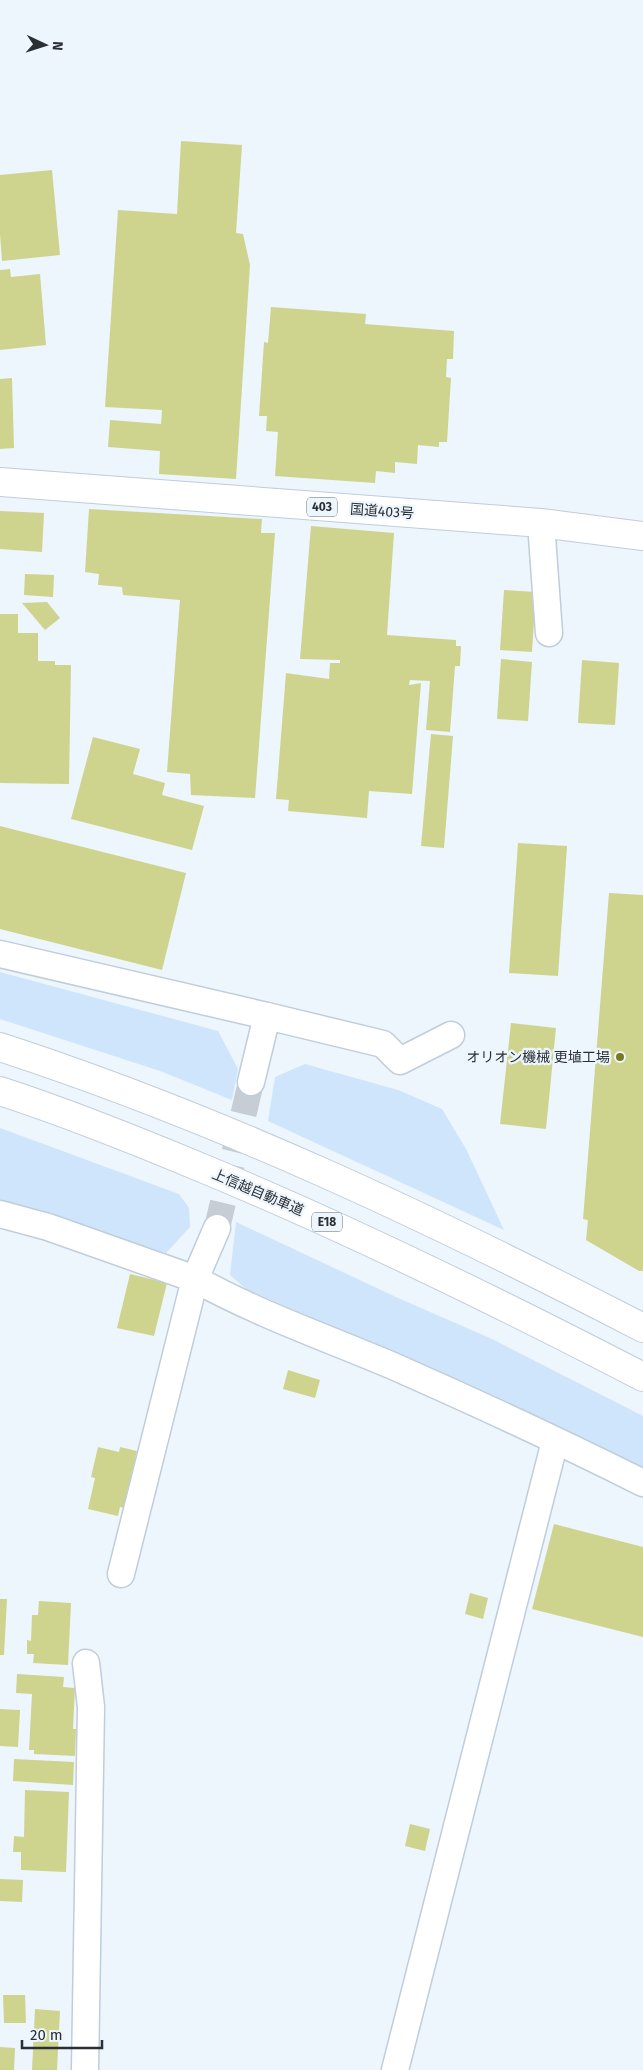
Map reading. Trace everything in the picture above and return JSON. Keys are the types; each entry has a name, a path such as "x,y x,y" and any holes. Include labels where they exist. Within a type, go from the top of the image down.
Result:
{"highway":[{"name":"国道403号","path":"0,482 541,523 643,536"},
{"path":"0,1047 189,1114 302,1163 427,1220 643,1328"},
{"name":"上信越自動車道","path":"0,1091 162,1151 282,1201 525,1316 643,1377"}],"street":[{"path":"541,523 549,633"},
{"path":"0,954 383,1044 400,1062 451,1035"},
{"path":"251,1082 267,1016"},
{"path":"0,1214 48,1227 195,1279 227,1296 394,1367 643,1483"},
{"path":"121,1574 195,1279 217,1228"},
{"path":"395,2070 555,1441"},
{"path":"85,2070 91,1707 86,1663"}],"shaded area":[{"path":"0,972 218,1031 238,1069 232,1100 160,1071 0,1019"},
{"path":"305,1064 398,1090 442,1109 466,1149 504,1230 268,1121 275,1077"},
{"path":"0,1128 179,1194 189,1208 190,1227 166,1253 0,1201"},
{"path":"236,1222 398,1298 492,1339 643,1416 643,1472 476,1390 246,1289 230,1275"}],"building":[{"path":"181,141 242,145 236,233 243,234 250,265 236,479 159,474 160,451 108,447 110,420 161,424 162,410 105,407 118,210 177,214"},
{"path":"52,170 60,255 2,261 0,175"},
{"path":"10,269 11,277 40,274 46,345 0,350 0,270"},
{"path":"271,307 366,314 365,324 454,331 453,359 447,359 446,377 451,378 447,442 439,442 439,447 418,445 417,464 395,462 395,473 376,471 375,483 275,476 278,432 266,431 267,416 259,416 264,342 268,343"},
{"path":"12,378 14,448 0,449 0,379"},
{"path":"89,509 262,519 261,533 275,533 255,798 191,795 190,774 167,772 180,600 123,595 122,587 98,585 99,574 85,572"},
{"path":"0,511 44,513 42,552 0,549"},
{"path":"311,526 394,533 387,635 456,640 456,646 461,646 460,666 455,666 450,732 426,730 430,681 410,680 409,685 421,683 412,794 369,791 367,818 288,811 289,800 276,799 286,673 329,679 330,663 340,663 340,660 300,659"},
{"path":"25,574 54,575 53,597 24,595"},
{"path":"504,590 536,592 532,652 500,650"},
{"path":"47,602 60,618 45,630 22,603"},
{"path":"0,614 18,614 18,633 38,633 38,661 55,661 55,665 71,665 69,784 0,783"},
{"path":"501,659 532,662 528,721 497,719"},
{"path":"582,660 619,663 615,725 578,723"},
{"path":"431,734 453,736 444,848 421,846"},
{"path":"93,737 140,749 133,774 165,783 162,795 204,806 192,850 71,819"},
{"path":"0,826 186,873 162,970 0,929"},
{"path":"518,843 567,846 558,976 509,973"},
{"name":"オリオン機械 更埴工場","path":"609,893 643,895 643,1271 639,1271 586,1240 588,1220 583,1219"},
{"path":"511,1023 556,1028 546,1129 500,1124"},
{"path":"130,1274 167,1283 154,1336 117,1328"},
{"path":"288,1370 320,1380 315,1398 283,1389"},
{"path":"98,1447 119,1452 120,1447 137,1451 124,1508 120,1507 118,1516 88,1509 95,1478 91,1477"},
{"path":"554,1524 643,1547 643,1637 532,1609"},
{"path":"470,1593 488,1598 483,1619 465,1614"},
{"path":"0,1599 7,1599 4,1655 0,1655"},
{"path":"39,1601 71,1603 68,1665 33,1663 34,1654 27,1654 27,1640 31,1641 32,1615 38,1615"},
{"path":"17,1674 64,1677 63,1687 75,1688 73,1729 76,1729 75,1756 34,1754 34,1750 29,1750 32,1694 16,1693"},
{"path":"0,1709 20,1710 18,1747 0,1746"},
{"path":"14,1759 74,1762 73,1785 13,1781"},
{"path":"25,1790 69,1792 66,1872 21,1870 21,1852 13,1852 14,1836 24,1837"},
{"path":"410,1824 430,1829 425,1851 405,1846"},
{"path":"0,1879 23,1880 22,1902 0,1901"},
{"path":"3,1995 25,1995 26,2023 4,2023"},
{"path":"35,2009 60,2011 57,2070 32,2070"},
{"path":"0,2047 15,2048 14,2070 0,2070"}],"tunnel":[{"path":"217,1228 251,1082"}],"place":[{"name":"オリオン機械 更埴工場","path":"620,1057"}]}
